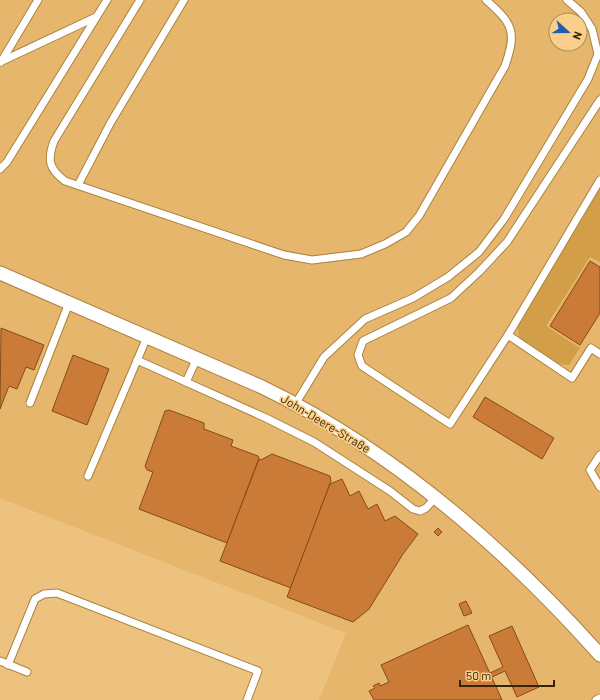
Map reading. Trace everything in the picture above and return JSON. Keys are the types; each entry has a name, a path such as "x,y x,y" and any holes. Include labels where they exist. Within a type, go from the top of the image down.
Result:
{"street":[{"name":"John-Deere-Straße","path":"0,274 197,358 296,403 354,438 468,524 526,576 600,655"}],"lane":[{"path":"0,62 38,0"},
{"path":"0,169 7,162 107,0"},
{"path":"140,0 54,141 49,154 51,166 56,174 65,181 291,256 312,260 361,254 385,244 406,232 419,216 505,66 513,45 510,27 499,12 486,0"},
{"path":"78,185 111,122 184,0"},
{"path":"296,403 324,357 346,335 365,319 413,298 448,277 479,252 504,219 588,79 598,54 592,29 581,12 568,0"},
{"path":"0,62 96,17"},
{"path":"600,100 507,242 479,272 451,298 362,341 358,355 362,366 450,424 508,335 600,180"},
{"path":"30,403 69,303"},
{"path":"508,335 572,378 591,348 600,354"},
{"path":"88,476 147,337"},
{"path":"186,382 197,358"},
{"path":"137,360 266,418 314,442 413,509 420,511 426,508 435,498"},
{"path":"600,455 590,470 600,487"},
{"path":"8,665 35,599 44,594 57,593 258,671 247,700"},
{"path":"0,662 27,672"},
{"path":"596,700 600,698"}],"shaded area":[{"path":"0,0 600,0 600,700 319,700 346,633 0,498"},
{"path":"600,189 600,262 590,257 546,326 580,348 569,365 558,364 520,339 518,324"}],"building":[{"path":"590,261 600,267 600,313 580,345 550,326"},
{"path":"1,328 44,345 34,370 26,367 17,389 9,386 0,409"},
{"path":"73,355 109,369 87,425 52,411"},
{"path":"485,397 554,438 542,459 473,417"},
{"path":"169,410 204,423 204,429 233,440 231,446 258,456 259,458 227,543 139,509 153,472 147,470 145,466 165,411"},
{"path":"272,454 330,476 331,481 291,588 220,561 259,459 261,460"},
{"path":"342,479 350,496 359,491 368,509 377,504 385,521 395,516 418,534 403,554 369,609 353,622 287,597 330,484"},
{"path":"438,528 442,532 438,536 434,532"},
{"path":"466,601 472,613 464,616 459,604"},
{"path":"468,625 502,700 374,700 369,691 375,688 373,686 379,683 380,686 389,682 381,665"},
{"path":"512,626 539,687 517,697 505,671 492,677 490,673 503,667 489,636"}]}
